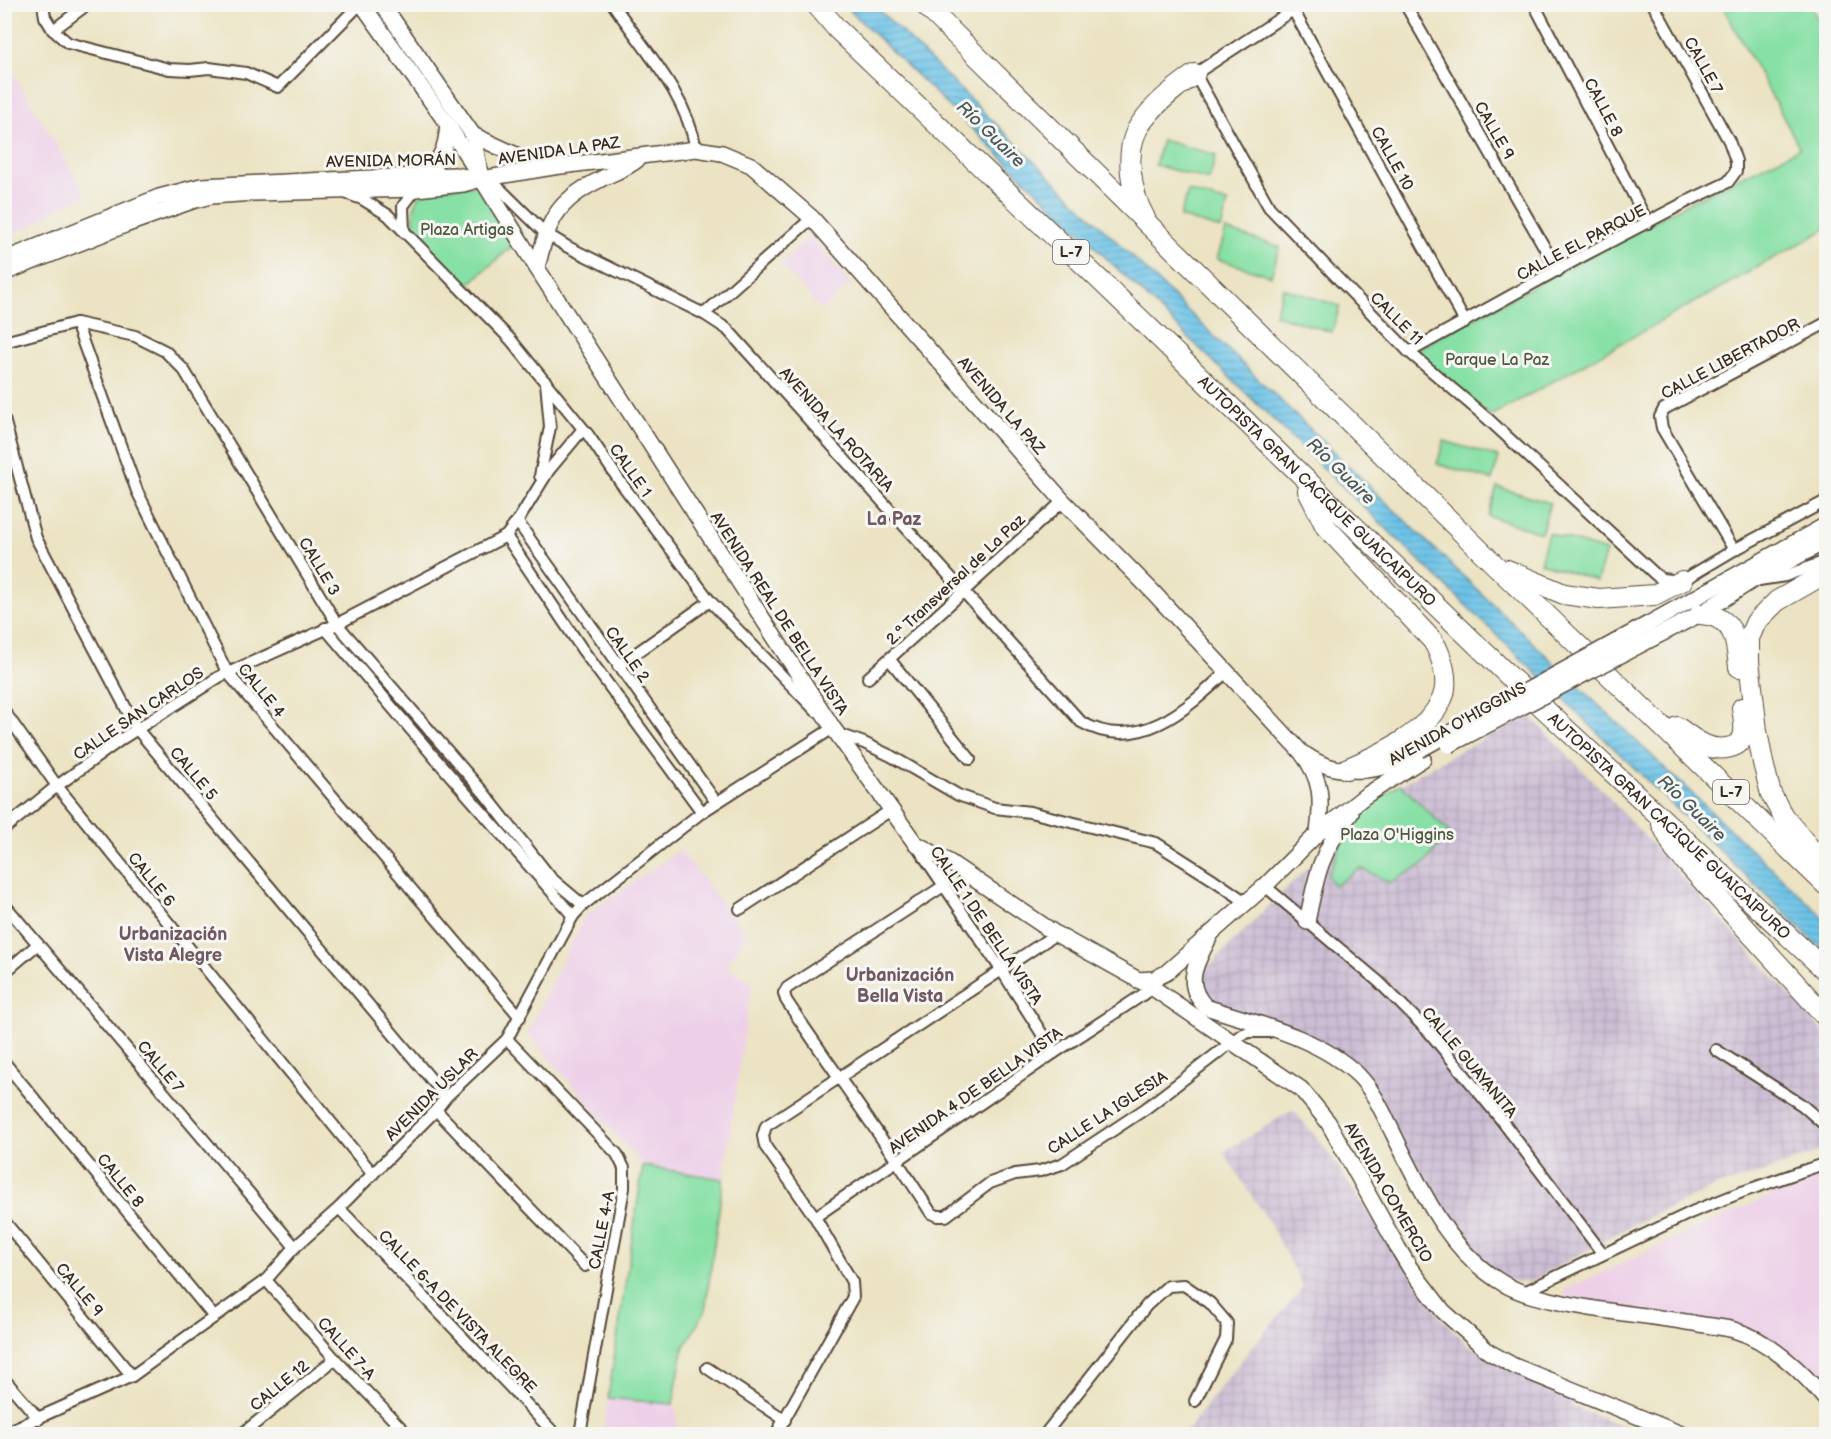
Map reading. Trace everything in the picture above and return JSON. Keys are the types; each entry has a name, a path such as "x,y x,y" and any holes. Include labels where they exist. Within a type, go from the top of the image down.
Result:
{"highway":[{"name":"AUTOPISTA GRAN CACIQUE GUAICAIPURO","path":"816,4 837,29 1106,285 1302,478 1510,677 1827,971"},
{"name":"L-7","path":"924,4 1495,565 1827,885"},
{"path":"1153,230 1138,207 1132,178 1134,141 1138,129 1148,114 1178,85 1195,74"},
{"path":"1302,478 1326,527 1433,641 1440,654 1445,672 1443,698 1419,728 1391,749 1346,769"},
{"path":"1495,565 1552,590 1590,598 1608,599 1654,595 1682,581"},
{"path":"1827,573 1777,601 1756,622 1749,638 1749,661 1762,763 1771,794 1783,816 1827,869"},
{"path":"1636,700 1705,745 1723,749 1735,746 1742,740 1744,732 1735,637 1728,624 1720,618 1700,614"},
{"path":"1657,814 1675,850 1827,1017"}],"main road":[{"name":"AVENIDA REAL DE BELLA VISTA","path":"361,4 448,125 537,268 836,731 915,843 949,862 1056,934 1137,980"},
{"path":"382,4 473,135 481,179"},
{"path":"415,183 441,156 446,145 448,125"},
{"path":"473,135 553,167"},
{"name":"AVENIDA LA PAZ","path":"481,179 553,167 696,149 722,153 751,165 812,218 1063,501 1153,592 1301,752 1313,767 1318,783 1321,809 1318,833"},
{"name":"AVENIDA LA PAZ","path":"537,268 545,233 560,209 577,193 608,175 629,167 642,156"},
{"name":"AVENIDA MORÁN","path":"4,273 192,201 211,196 339,191 415,183 455,175 481,179"},
{"name":"AVENIDA MORÁN","path":"4,260 123,210 185,189 221,184 415,183"},
{"name":"AVENIDA O'HIGGINS","path":"1137,980 1160,977 1245,905 1318,833 1421,754 1653,630 1827,525"},
{"name":"AVENIDA O'HIGGINS","path":"1653,630 1700,614 1750,582 1827,541"},
{"name":"AVENIDA LA PAZ","path":"1301,752 1315,761 1363,771 1381,768 1421,754"},
{"path":"1307,922 1313,886 1321,859 1347,818 1365,796"},
{"name":"AVENIDA O'HIGGINS","path":"1210,936 1192,976 1193,988 1198,1000 1206,1007 1282,1032"},
{"name":"AVENIDA COMERCIO","path":"1137,980 1153,988 1301,1089 1322,1115 1410,1268 1443,1311 1474,1341 1514,1366 1681,1434"},
{"path":"1282,1032 1305,1041 1345,1064 1359,1077 1379,1105 1439,1221 1448,1234 1474,1262 1503,1284 1522,1293 1582,1307 1735,1330 1776,1351 1804,1374 1827,1400"}],"street":[{"path":"43,4 45,17 53,30 68,43 169,69 209,68 246,73 278,87 361,4"},
{"path":"53,30 88,4"},
{"path":"613,4 676,94 692,130 696,149"},
{"name":"CALLE 9","path":"1406,4 1558,271"},
{"name":"CALLE 8","path":"1534,4 1648,223"},
{"name":"CALLE 7","path":"1653,4 1729,141"},
{"path":"1195,74 1296,6"},
{"name":"CALLE 10","path":"1296,6 1465,321"},
{"name":"CALLE 11","path":"1195,74 1269,207 1409,352 1488,419 1656,575 1662,579 1682,581"},
{"name":"CALLE EL PARQUE","path":"1409,352 1579,258 1728,182 1736,171 1736,161 1729,141"},
{"name":"AVENIDA LA ROTARIA","path":"481,179 497,186 545,233 568,247 704,314 727,329 1073,714 1093,728 1126,732 1143,730 1163,722 1186,708 1226,672"},
{"path":"404,232 403,206 415,183"},
{"name":"CALLE 1","path":"339,191 375,206 388,215 511,340 583,429 710,602 836,731"},
{"path":"704,314 812,218"},
{"name":"CALLE LIBERTADOR","path":"1734,550 1662,428 1660,417 1664,409 1827,323"},
{"name":"CALLE 3","path":"4,342 76,324 135,336 165,351 184,370 337,624 484,793 551,878 582,905"},
{"name":"CALLE 4","path":"76,324 137,491 227,672 520,1017"},
{"name":"CALLE SAN CARLOS","path":"518,520 542,472 550,427 546,382"},
{"name":"CALLE 5","path":"4,419 36,538 138,729 446,1097"},
{"name":"CALLE SAN CARLOS","path":"4,830 57,786 138,729 227,672 337,624 506,536 549,470 583,429"},
{"name":"2.ª Transversal de La Paz","path":"868,678 1063,501"},
{"path":"1682,581 1734,550 1827,501"},
{"name":"CALLE 2","path":"518,520 618,666 716,802"},
{"name":"CALLE 2","path":"506,536 582,649 702,812"},
{"name":"AVENIDA O'HIGGINS","path":"1750,582 1785,576 1827,561"},
{"path":"618,666 710,602"},
{"path":"325,628 573,916"},
{"path":"890,660 970,759"},
{"name":"CALLE 6","path":"4,711 57,786 373,1174"},
{"path":"836,731 882,752 958,795 996,808 1030,812 1156,843 1240,898 1245,905"},
{"name":"AVENIDA USLAR","path":"4,1433 132,1377 266,1280 295,1248 339,1208 436,1110 446,1097 507,1039 573,916 582,905 716,802 836,731"},
{"path":"740,909 891,810"},
{"name":"CALLE 1 DE BELLA VISTA","path":"915,843 1002,971 1054,1053"},
{"path":"898,1162 837,1078 786,1000 784,993 787,988 945,885"},
{"name":"CALLE GUAYANITA","path":"1265,886 1378,982 1430,1033 1499,1118 1603,1254"},
{"name":"CALLE 7","path":"4,904 295,1248"},
{"path":"776,1434 853,1297 852,1282 815,1216 765,1146 763,1136 766,1126 1056,934"},
{"path":"4,973 38,944"},
{"name":"AVENIDA 4 DE BELLA VISTA","path":"815,1216 1153,988"},
{"name":"CALLE LA IGLESIA","path":"898,1162 931,1212 938,1216 945,1216 990,1183 1015,1174 1040,1171 1062,1164 1145,1109 1250,1032 1282,1032"},
{"name":"CALLE 4-A","path":"507,1039 617,1154 624,1168 624,1188 580,1434"},
{"path":"1716,1050 1802,1105 1827,1126"},
{"name":"CALLE 8","path":"4,1062 214,1317"},
{"path":"436,1110 585,1266"},
{"path":"1522,1293 1692,1212 1827,1163"},
{"name":"CALLE 6-A DE VISTA ALEGRE","path":"339,1208 555,1434"},
{"name":"CALLE 9","path":"4,1221 132,1377"},
{"name":"CALLE 7-A","path":"266,1280 335,1359 407,1434"},
{"path":"1045,1434 1147,1305 1168,1286 1176,1284 1184,1285 1210,1303 1227,1323 1227,1339 1195,1401"},
{"name":"CALLE 12","path":"242,1434 335,1359"},
{"path":"707,1368 785,1420"},
{"path":"4,1379 39,1419"}],"shaded area":[{"path":"5,60 86,194 4,239"},
{"path":"810,236 851,284 821,310 780,263"},
{"path":"1530,716 1599,787 1826,1034 1826,1149 1759,1174 1717,1186 1636,1223 1528,1283 1513,1281 1475,1257 1435,1203 1365,1074 1205,999 1200,983 1205,970 1376,799 1452,755"},
{"path":"680,850 746,934 726,966 752,982 723,1179 643,1166 527,1033 585,916"},
{"path":"1293,1110 1322,1144 1441,1318 1467,1344 1500,1364 1575,1396 1571,1406 1644,1434 1184,1434 1243,1358 1303,1287 1269,1222 1223,1152"},
{"path":"1826,1172 1826,1384 1811,1367 1756,1330 1566,1299 1564,1290"},
{"path":"608,1398 673,1404 677,1412 677,1434 603,1434"}],"green space":[{"name":"Parque La Paz","path":"1722,5 1810,5 1826,35 1826,229 1491,416 1413,351 1688,203 1800,148"},
{"path":"1162,140 1216,155 1209,180 1155,165"},
{"name":"Plaza Artigas","path":"489,184 524,236 462,290 427,250 420,238 415,226 416,203 420,196 428,191"},
{"path":"1188,191 1228,203 1221,229 1180,217"},
{"path":"1226,230 1280,247 1271,276 1217,259"},
{"path":"1283,288 1340,306 1332,332 1275,315"},
{"path":"1444,441 1499,457 1492,480 1437,464"},
{"path":"1497,487 1550,503 1541,533 1488,516"},
{"path":"1548,533 1606,551 1597,581 1540,563"},
{"name":"Plaza O'Higgins","path":"1400,784 1449,832 1424,864 1390,883 1361,868 1334,886 1328,875 1352,819"},
{"path":"643,1166 723,1179 705,1311 683,1349 673,1404 608,1398"}],"water":[{"name":"Río Guaire","path":"844,5 874,5 1342,460 1817,911 1826,921 1826,953"}],"district":[{"name":"La Paz","path":"894,519"},
{"name":"Urbanización Vista Alegre","path":"173,944"},
{"name":"Urbanización Bella Vista","path":"900,985"}]}
